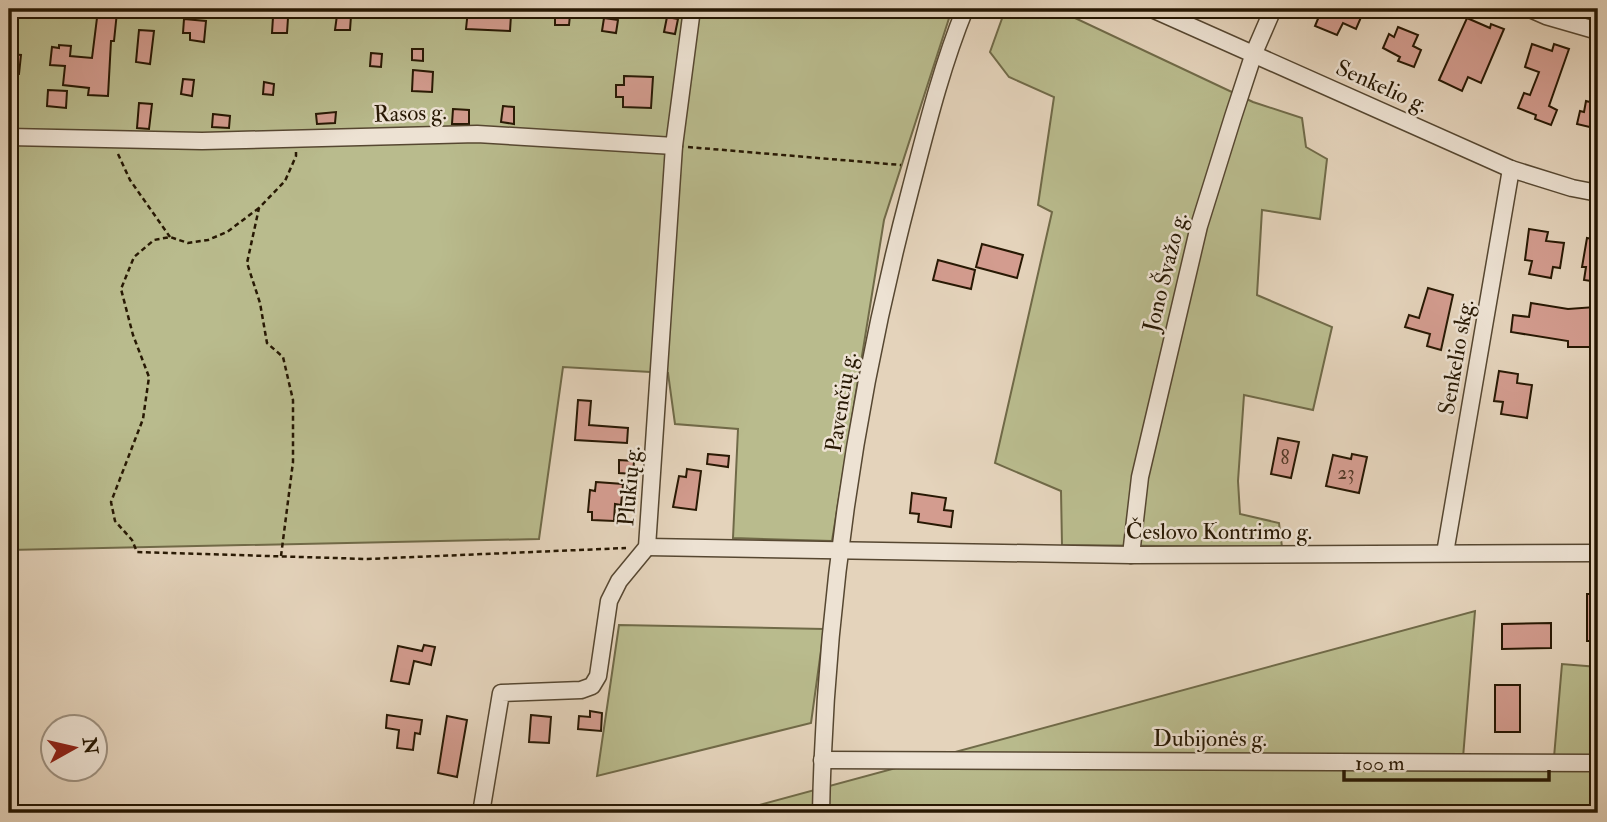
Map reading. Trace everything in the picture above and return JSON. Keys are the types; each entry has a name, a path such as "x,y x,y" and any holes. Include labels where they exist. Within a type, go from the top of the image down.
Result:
{"street":[{"path":"674,146 692,9"},
{"name":"Pavenčių g.","path":"821,813 829,655 841,551 871,357 892,259 949,47 965,9"},
{"name":"Senkelio g.","path":"1152,9 1511,169 1598,193"},
{"name":"Jono Švažo g.","path":"1131,555 1140,477 1199,226 1254,53 1273,9"},
{"path":"1530,9 1598,31"},
{"name":"Rasos g.","path":"9,137 202,141 477,134 674,146"},
{"name":"Plukių g.","path":"481,813 501,693 581,690 592,686 598,676 609,601 619,581 647,547 674,146"},
{"name":"Senkelio skg.","path":"1445,552 1511,169"},
{"name":"Česlovo Kontrimo g.","path":"647,547 1131,555 1598,553"},
{"name":"Dubijonės g.","path":"822,761 1598,763"}],"path":[{"path":"112,139 130,180 170,237"},
{"path":"294,139 296,156 285,181 259,208 227,232 208,240 188,243 170,237 154,240 134,257 121,289 133,335 149,377 143,419 111,502 115,521 132,540 137,552 366,559 647,547"},
{"path":"674,146 917,167"},
{"path":"259,208 247,262 260,303 267,343 283,357 293,400 293,462 281,556"}],"green space":[{"path":"9,9 952,9 884,220 832,541 733,538 738,429 675,424 668,373 563,367 539,539 9,550"},
{"path":"1008,9 1056,9 1253,102 1302,118 1306,147 1327,159 1320,219 1262,210 1257,295 1332,327 1313,410 1244,395 1238,481 1240,514 1279,523 1282,547 1062,545 1061,491 995,463 1052,212 1038,205 1054,97 1009,77 990,52 1004,13"},
{"path":"1475,611 1462,770 1553,769 1562,664 1598,667 1598,813 730,813"},
{"path":"619,625 824,629 811,723 597,776"}],"building":[{"path":"1322,9 1347,9 1362,15 1356,29 1343,23 1337,35 1315,26"},
{"path":"98,10 117,12 114,41 111,41 108,96 88,95 89,88 63,85 65,66 50,65 52,47 59,48 59,45 71,46 70,56 92,58"},
{"path":"468,10 511,15 510,31 466,29"},
{"path":"555,14 570,15 569,25 555,25"},
{"path":"337,15 351,16 350,30 335,30"},
{"path":"273,17 288,18 287,33 272,33"},
{"path":"667,17 678,19 675,34 664,32"},
{"path":"604,18 618,20 616,33 602,31"},
{"path":"1467,18 1490,28 1491,24 1504,29 1481,83 1468,77 1462,91 1439,80"},
{"path":"184,19 206,21 204,42 190,40 190,33 183,33"},
{"path":"1398,27 1418,35 1413,46 1421,50 1414,67 1398,61 1400,57 1383,48 1389,34 1394,37"},
{"path":"139,30 154,31 150,64 136,62"},
{"path":"1532,44 1552,51 1554,44 1569,49 1549,106 1557,110 1551,125 1518,108 1524,93 1530,95 1539,72 1525,67"},
{"path":"412,49 423,49 423,61 412,60"},
{"path":"371,53 382,54 381,67 370,66"},
{"path":"9,54 21,55 19,74 9,73"},
{"path":"413,70 433,72 432,92 412,91"},
{"path":"624,76 653,77 651,108 623,107 623,97 616,97 616,85 624,85"},
{"path":"183,79 194,80 192,96 181,94"},
{"path":"264,82 274,84 273,95 263,94"},
{"path":"48,90 67,91 66,108 47,106"},
{"path":"1586,101 1598,104 1598,129 1577,124 1580,111 1584,112"},
{"path":"139,103 152,104 149,129 137,128"},
{"path":"503,106 514,107 514,124 501,122"},
{"path":"453,109 469,110 469,124 452,124"},
{"path":"336,112 335,123 317,124 316,114"},
{"path":"213,114 230,116 229,128 212,127"},
{"path":"1529,229 1548,232 1546,241 1564,243 1560,268 1553,267 1551,278 1529,274 1532,261 1525,260"},
{"path":"1587,238 1598,240 1598,282 1584,280 1586,267 1582,267"},
{"path":"982,244 1023,255 1017,278 976,267"},
{"path":"938,260 975,270 971,289 933,280"},
{"path":"1428,288 1453,295 1441,350 1427,346 1430,334 1405,327 1409,315 1419,318"},
{"path":"1531,303 1568,309 1595,307 1598,347 1568,347 1568,341 1511,332 1513,315 1529,317"},
{"path":"1499,371 1518,374 1517,383 1532,385 1527,418 1501,414 1503,402 1494,401"},
{"path":"578,400 591,401 589,425 628,428 627,443 575,440"},
{"path":"1278,438 1299,442 1291,478 1271,474"},
{"path":"708,454 729,456 728,467 707,464"},
{"path":"1352,454 1367,457 1359,493 1326,486 1333,455 1351,459"},
{"path":"619,460 634,461 633,474 619,473"},
{"path":"687,469 701,471 696,510 673,507 679,476 686,477"},
{"path":"596,482 623,484 621,505 615,504 614,521 592,520 592,512 588,512 590,490 595,491"},
{"path":"912,493 946,498 944,510 953,511 951,527 918,522 919,514 910,513"},
{"path":"1587,594 1598,594 1598,641 1587,641"},
{"path":"1551,623 1551,648 1502,649 1502,624"},
{"path":"424,645 435,647 431,665 414,661 409,684 391,681 398,646 422,651"},
{"path":"1495,685 1520,685 1520,732 1495,732"},
{"path":"590,711 602,713 601,731 578,729 579,716 590,717"},
{"path":"387,715 422,720 420,734 415,733 413,750 397,748 399,730 386,728"},
{"path":"531,715 551,717 549,743 529,742"},
{"path":"447,716 467,720 457,777 438,773"}]}
